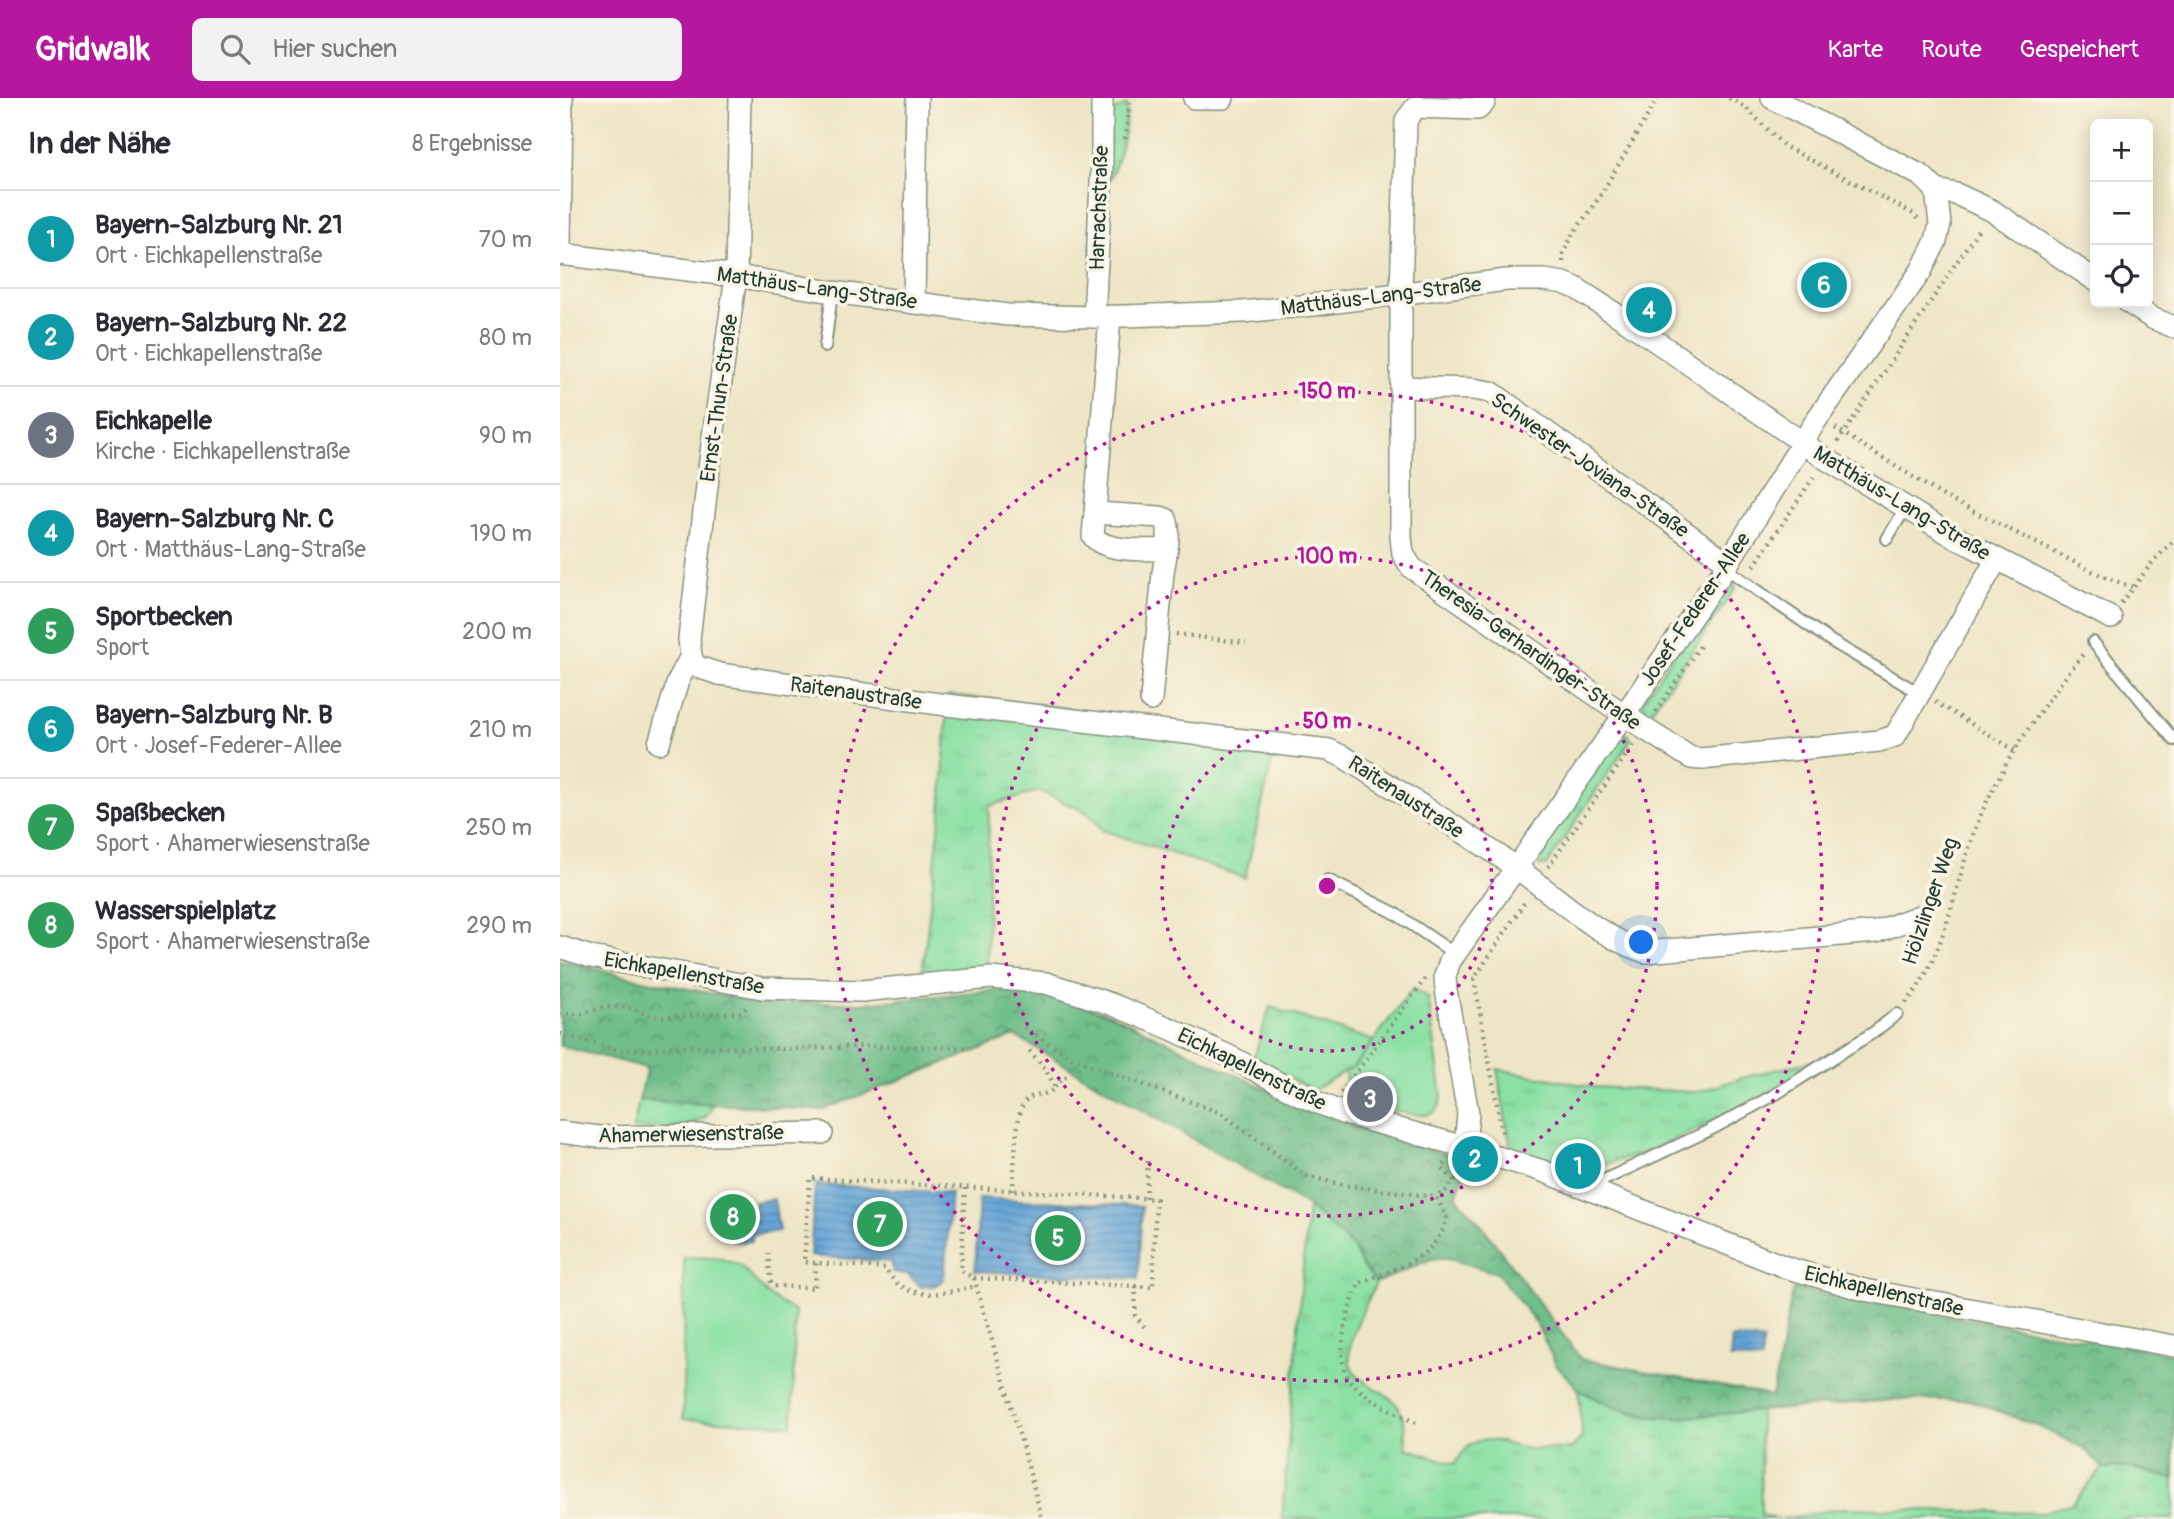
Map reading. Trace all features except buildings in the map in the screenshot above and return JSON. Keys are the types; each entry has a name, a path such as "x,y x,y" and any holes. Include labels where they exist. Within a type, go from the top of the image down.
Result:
{"street":[{"path":"560,248 562,98"},
{"name":"Ernst-Thun-Straße","path":"659,743 678,681 693,661 689,639 710,457 736,276 740,98"},
{"path":"914,303 917,98"},
{"name":"Harrachstraße","path":"1102,98 1102,317 1093,536 1098,543 1109,547 1166,550"},
{"path":"1194,98 1223,98"},
{"name":"Theresia-Gerhardinger-Straße","path":"1485,98 1478,108 1416,107 1406,120 1401,293 1401,537 1403,554 1412,568 1691,758 1701,759 1879,741 1895,736 1997,559"},
{"path":"1772,98 1922,176 1936,190 1956,194 1991,210 2090,277"},
{"name":"Josef-Federer-Allee","path":"1473,1149 1456,1054 1446,976 1455,954 1726,566 1817,419 1921,271 1936,241 1940,224 1936,190"},
{"name":"Matthäus-Lang-Straße","path":"560,254 1008,315 1102,317 1242,312 1506,280 1564,283 1631,324 1802,443 1906,508 2111,618"},
{"path":"2137,308 2174,327"},
{"name":"Schwester-Joviana-Straße","path":"1401,387 1491,392 1726,566"},
{"path":"1096,513 1160,517 1166,519 1168,525 1151,700"},
{"name":"Raitenaustraße","path":"693,661 719,674 938,704 1329,750 1516,867 1597,927 1632,948 1645,952 1876,932 1919,916"},
{"name":"Eichkapellenstraße","path":"560,947 591,957 762,988 862,991 991,978 1046,983 1111,1004 1169,1028 1330,1108 1378,1125 1507,1160 1587,1188 1746,1252 1832,1282 2019,1320 2174,1346"},
{"name":"Ahamerwiesenstraße","path":"560,1132 600,1142 822,1133"}],"lane":[{"path":"825,347 832,292"},
{"path":"1887,539 1906,508"},
{"path":"1726,566 1831,641 1919,693"},
{"path":"2093,642 2174,740"},
{"path":"1328,880 1393,912 1455,954"},
{"path":"1587,1188 1710,1130 1776,1094 1874,1032 1897,1014"}],"path":[{"path":"1564,283 1563,254 1573,234 1600,196 1658,98"},
{"path":"1730,98 1746,108 1784,146 1914,214 1920,232"},
{"path":"1817,419 1945,497 2102,576 2132,587"},
{"path":"2111,618 2132,587 2174,540"},
{"path":"1158,632 1246,643"},
{"name":"Hölzlinger Weg","path":"1897,1014 1918,989 1934,960 1975,831 1992,790 2015,750 2093,642"},
{"path":"1919,693 2015,750"},
{"path":"1330,1108 1428,974 1446,976"},
{"path":"1474,979 1507,1160"},
{"path":"560,1014 582,1014 603,1007 632,1008 650,1016 665,1017 743,1012 762,988"},
{"path":"1024,1027 1071,1058 1221,1113 1306,1176 1344,1185 1436,1197 1447,1190 1454,1180 1442,1168 1447,1162 1462,1162 1473,1149"},
{"path":"560,1034 618,1050 683,1046 781,1049 874,1046 969,1048"},
{"path":"1026,1047 1046,1070 1055,1087"},
{"path":"1013,1191 1016,1139 1023,1103 1028,1098 1051,1093 1064,1077 1069,1077"},
{"path":"1146,1198 1148,1158"},
{"path":"965,1188 961,1271 974,1278 1153,1287 1156,1199 810,1178 803,1262 885,1268 901,1289 912,1292 950,1292 976,1286"},
{"path":"1416,1423 1372,1400 1348,1379 1343,1354 1344,1322 1360,1283 1404,1265 1435,1245 1447,1218 1436,1197"},
{"path":"768,1253 771,1283 774,1286 815,1288 816,1263"},
{"path":"974,1278 1042,1519"},
{"path":"1136,1286 1135,1315 1145,1328"}],"green space":[{"path":"1127,105 1122,146 1107,184 1110,121 1113,111"},
{"path":"1724,580 1736,587 1648,716 1643,700"},
{"path":"948,695 1044,705 1277,739 1245,878 1102,830 1088,813 1039,791 989,806 987,970 922,975 941,813"},
{"path":"1627,734 1631,739 1546,866 1540,866 1536,855 1619,735"},
{"path":"560,960 642,980 731,997 865,1003 1007,989 1076,1003 1112,1015 1332,1118 1423,1148 1470,1159 1456,1196 1482,1226 1581,1359 1772,1396 1793,1289 2174,1354 2174,1479 2127,1467 2103,1468 2082,1447 2040,1427 1969,1400 1893,1400 1673,1418 1643,1415 1614,1407 1579,1390 1556,1365 1536,1323 1497,1273 1447,1258 1431,1259 1376,1283 1363,1267 1353,1247 1308,1206 1015,1036 822,1110 639,1100 647,1068 560,1046"},
{"path":"1415,989 1428,997 1442,1095 1436,1111 1423,1115 1390,1110 1394,1101 1390,1092 1371,1084 1362,1084 1353,1091 1347,1089 1345,1072 1356,1065 1410,991"},
{"path":"1270,1007 1374,1041 1353,1067 1313,1090 1253,1060"},
{"path":"1826,1058 1745,1105 1650,1150 1618,1161 1573,1168 1549,1164 1511,1150 1497,1069 1595,1087 1697,1092 1753,1075"},
{"path":"639,1100 713,1105 699,1121 689,1125 633,1129"},
{"path":"1308,1206 1353,1247 1363,1267 1376,1283 1352,1337 1350,1365 1362,1380 1388,1396 1400,1410 1406,1448 1455,1464 1464,1451 1480,1440 1532,1449 1572,1448 1582,1437 1579,1390 1620,1409 1645,1416 1688,1417 1760,1410 1761,1515 1780,1519 1282,1519"},
{"path":"684,1257 718,1258 740,1265 768,1295 795,1312 792,1425 683,1419"},
{"path":"2127,1467 2174,1479 2174,1519 1782,1519 1842,1508 2041,1513 2073,1503 2103,1468"}],"water":[{"path":"815,1184 951,1193 944,1279 935,1286 921,1287 908,1274 892,1272 892,1262 810,1256"},
{"path":"744,1196 748,1221 756,1220 754,1202 774,1199 779,1231 752,1235 752,1241 735,1242 722,1229 719,1215 710,1213 709,1201"},
{"path":"979,1198 1142,1206 1138,1279 975,1271"},
{"path":"1732,1338 1763,1341 1761,1361 1730,1358"}],"place":[{"name":"Bayern-Salzburg Nr. B","path":"1824,285"},
{"name":"Bayern-Salzburg Nr. C","path":"1649,310"},
{"name":"Eichkapelle","path":"1370,1099"},
{"name":"Bayern-Salzburg Nr. 22","path":"1475,1159"},
{"name":"Bayern-Salzburg Nr. 21","path":"1578,1166"},
{"name":"Wasserspielplatz","path":"733,1217"},
{"name":"Spaßbecken","path":"880,1224"},
{"name":"Sportbecken","path":"1058,1238"}]}
